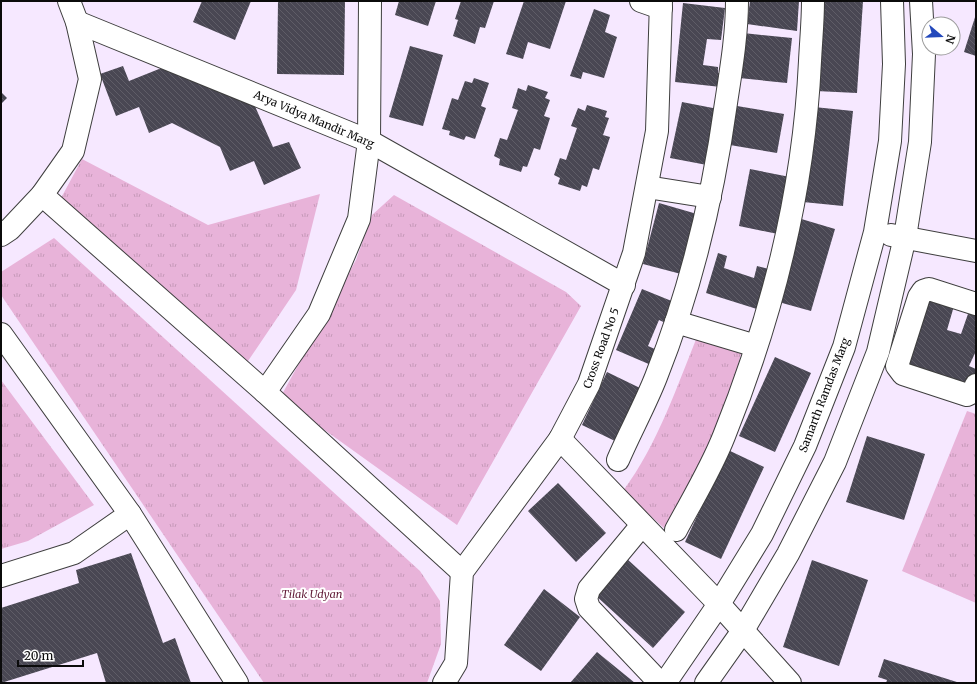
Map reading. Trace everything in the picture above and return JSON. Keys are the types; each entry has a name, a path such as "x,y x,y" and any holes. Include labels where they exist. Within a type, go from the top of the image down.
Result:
{"street":[{"path":"4,228 42,195 73,151 90,79 77,22 69,1"},
{"path":"265,392 319,314 359,219 369,141 370,1"},
{"path":"641,1 661,5"},
{"path":"618,460 655,378 676,322 693,266 719,156 732,58 737,1"},
{"path":"660,544 724,438 756,346 781,259 797,186 808,107 813,1"},
{"name":"Samarth Ramdas Marg","path":"659,680 683,647 719,604 762,534 805,446 844,347 875,232 890,141 894,64 892,1"},
{"path":"706,683 742,632 788,554 835,462 878,352 905,237 920,142 924,54 921,1"},
{"name":"Cross Road No 5","path":"462,572 560,439 589,384 624,285 634,253 657,131 661,5"},
{"name":"Arya Vidya Mandir Marg","path":"77,22 369,141 624,285"},
{"path":"647,187 710,197"},
{"path":"42,195 265,392 462,572 456,663 444,683"},
{"path":"875,232 976,251"},
{"path":"976,304 929,289 921,293 897,362 898,369 903,374 967,395 973,392 976,385"},
{"path":"859,292 916,307"},
{"path":"676,322 756,346"},
{"path":"1,334 130,514 237,683"},
{"path":"560,439 638,530 660,544 703,604 703,610 683,647"},
{"path":"1,576 74,553 130,514"},
{"path":"638,530 590,589 586,599 589,608 659,680"},
{"path":"692,588 719,604 742,632 790,683"}],"green space":[{"path":"82,159 208,225 320,194 296,290 246,364 60,200"},
{"path":"394,195 566,292 581,306 457,525 280,398 356,260 372,215"},
{"name":"Tilak Udyan","path":"54,238 420,571 440,601 441,644 427,683 264,683 1,295 1,272"},
{"path":"699,332 743,347 727,405 710,452 664,528 623,491 647,454 657,434 675,394"},
{"path":"1,380 94,505 28,541 1,549"},
{"path":"967,411 976,414 976,603 902,571"}],"building":[{"path":"202,1 251,1 235,40 193,22"},
{"path":"278,1 345,1 344,75 277,74"},
{"path":"399,1 436,1 428,26 395,15"},
{"path":"461,1 494,1 485,28 480,27 475,44 453,36 458,20 455,19"},
{"path":"524,1 566,1 550,49 528,42 523,59 506,54"},
{"path":"750,1 799,1 797,31 747,24"},
{"path":"822,1 863,1 857,93 816,91"},
{"path":"683,3 725,8 721,40 707,39 703,65 718,67 718,73 722,74 721,87 675,82"},
{"path":"594,9 610,15 605,32 617,37 604,78 583,72 581,79 570,76"},
{"path":"976,14 976,56 964,52"},
{"path":"743,33 792,38 787,83 739,78"},
{"path":"410,46 443,55 423,126 389,117"},
{"path":"169,65 254,104 273,147 289,142 301,168 264,185 254,161 230,171 220,147 172,123 149,133 139,107 116,116 100,74 123,66 129,81"},
{"path":"474,78 489,83 481,106 486,108 475,139 466,136 464,140 449,135 450,131 442,129 452,98 458,100 465,81 472,83"},
{"path":"528,85 548,92 545,98 550,100 544,116 550,118 540,150 534,148 527,167 523,166 521,172 499,165 500,159 494,156 500,138 507,140 518,110 512,108 518,88 526,91"},
{"path":"1,92 7,98 1,104"},
{"path":"682,102 718,109 707,165 670,158"},
{"path":"587,105 607,111 605,117 609,118 603,135 610,137 599,170 593,168 587,187 582,185 580,191 558,184 560,178 554,175 560,158 566,160 577,128 571,126 578,108 585,111"},
{"path":"731,105 784,114 777,153 724,144"},
{"path":"814,107 853,111 843,206 803,202"},
{"path":"750,169 790,177 778,234 739,226"},
{"path":"659,203 697,214 681,274 643,264"},
{"path":"798,218 835,229 811,311 775,301"},
{"path":"718,253 727,256 724,268 754,278 757,266 773,270 760,310 706,293"},
{"path":"642,289 679,304 670,325 659,320 648,346 657,350 651,365 616,350"},
{"path":"927,295 954,306 947,330 961,334 969,311 976,314 976,351 969,366 976,369 976,374 971,388 899,360"},
{"path":"775,357 811,373 775,452 739,436"},
{"path":"607,372 640,388 615,441 582,425"},
{"path":"867,436 925,454 904,520 846,502"},
{"path":"728,450 764,467 721,559 685,542"},
{"path":"558,483 606,533 576,562 528,511"},
{"path":"131,553 163,643 175,638 191,683 106,683 97,653 1,683 1,608 79,583 76,570"},
{"path":"626,558 685,612 653,648 594,594"},
{"path":"812,560 868,580 839,666 783,647"},
{"path":"544,589 580,617 541,671 504,645"},
{"path":"597,652 635,683 570,683"},
{"path":"884,659 960,683 886,683 887,680 878,677"}]}
